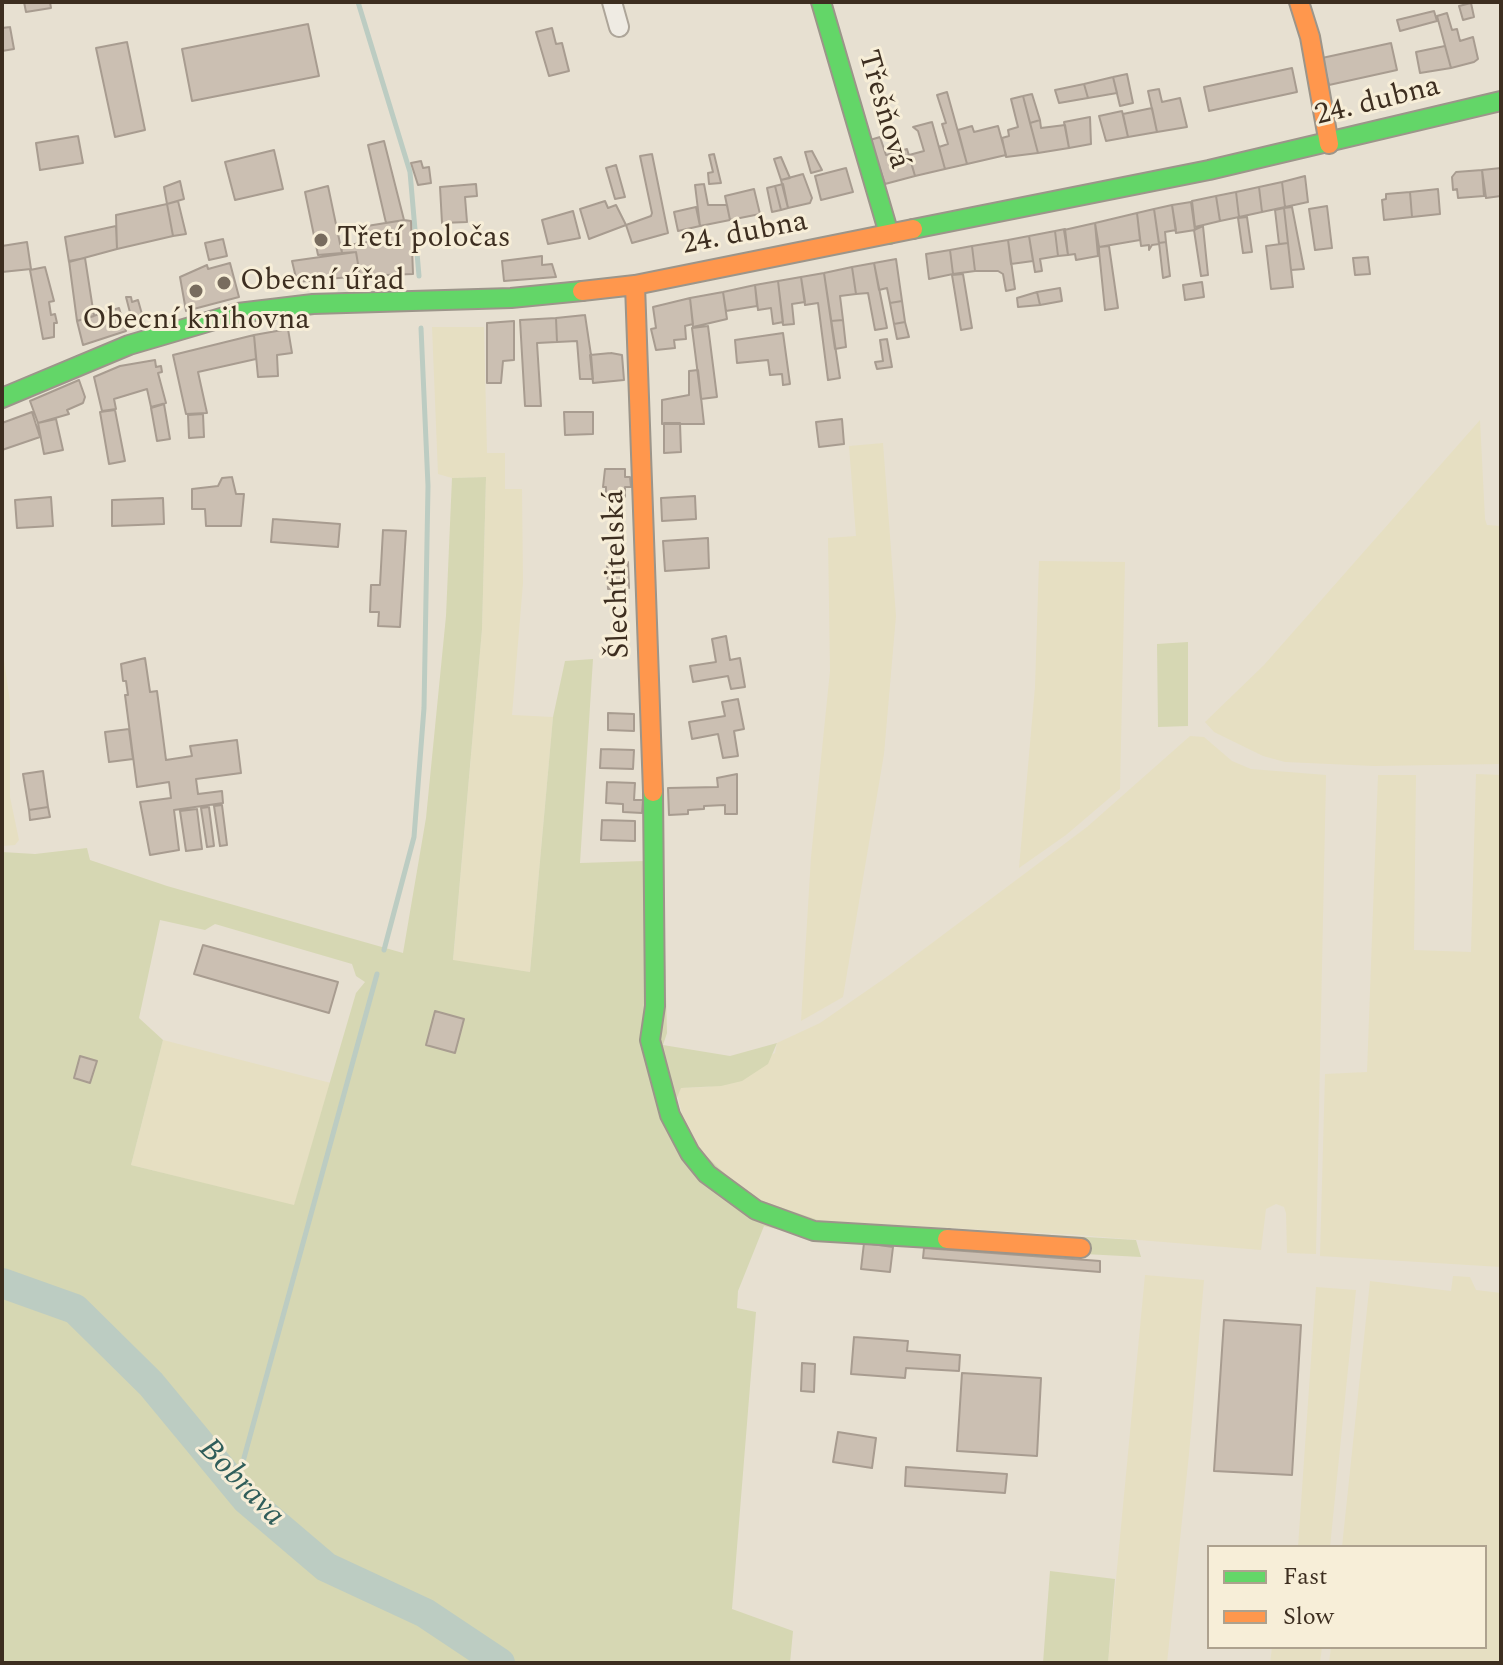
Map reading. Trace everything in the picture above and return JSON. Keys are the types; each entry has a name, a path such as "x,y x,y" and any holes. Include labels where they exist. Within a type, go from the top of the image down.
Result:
{"street":[{"path":"612,2 619,27"},
{"name":"Třešňová","path":"821,2 889,234"},
{"path":"1299,2 1310,37 1329,144"},
{"name":"24. dubna","path":"2,398 129,345 238,313 329,303 511,298 635,285 1329,144 1501,101"},
{"name":"Šlechtitelská","path":"635,285 655,861 655,1006 650,1040 670,1115 690,1153 707,1174 756,1210 814,1231 1081,1248"}],"shaded area":[{"path":"432,327 484,327 487,453 505,453 505,489 522,489 523,583 512,715 553,717 530,972 453,961 482,629 486,477 452,478 438,474"},
{"path":"1480,420 1485,519 1487,525 1501,526 1501,764 1374,766 1285,762 1263,756 1214,732 1205,722 1264,665"},
{"path":"883,443 896,616 884,754 843,997 801,1021 811,857 830,671 828,538 856,536 849,446"},
{"path":"1039,561 1125,562 1120,789 1066,835 1019,868 1035,687"},
{"path":"2,647 10,702 10,797 19,840 15,845 2,846"},
{"path":"1190,736 1204,737 1232,761 1251,769 1326,775 1316,1254 1287,1253 1286,1213 1284,1207 1276,1204 1266,1209 1261,1250 1078,1235 821,1221 776,1209 721,1177 685,1128 677,1093 681,1088 709,1087 775,1053 777,1043 820,1023 888,976 1087,827"},
{"path":"1476,774 1501,775 1501,1267 1320,1256 1325,1074 1367,1072 1378,775 1416,775 1414,950 1471,952"},
{"path":"163,1040 331,1083 294,1206 131,1165"},
{"path":"1145,1275 1204,1280 1189,1454 1167,1663 1108,1663"},
{"path":"1453,1276 1470,1277 1476,1290 1501,1293 1501,1663 1329,1663 1331,1649 1487,1649 1487,1545 1342,1545 1370,1281 1451,1291"},
{"path":"1316,1287 1356,1290 1330,1545 1298,1545"},
{"path":"1272,1649 1322,1649 1320,1663 1270,1663"}],"green space":[{"path":"486,477 482,629 453,960 530,972 553,717 565,661 593,659 580,863 645,861 664,916 667,1033 663,1045 730,1056 777,1043 768,1064 742,1081 721,1086 681,1088 676,1100 693,1143 748,1196 821,1221 1136,1240 1141,1257 821,1240 764,1226 738,1291 737,1308 756,1312 732,1609 793,1631 790,1663 2,1663 2,852 35,854 87,848 90,860 167,886 403,953 426,818 446,616 452,478","holes":["160,920 205,930 215,924 352,964 356,976 365,982 356,993 294,1205 131,1165 163,1040 139,1018"]},
{"path":"1188,642 1188,726 1158,727 1157,644"},
{"path":"1050,1571 1115,1579 1108,1663 1043,1663"}],"building":[{"path":"24,2 50,2 51,8 26,12"},
{"path":"1471,3 1474,17 1463,20 1459,6"},
{"path":"1434,11 1437,21 1400,31 1397,20"},
{"path":"1447,13 1452,30 1457,29 1460,41 1473,37 1478,59 1474,62 1451,68 1437,16"},
{"path":"308,24 319,76 192,101 182,49"},
{"path":"10,27 14,49 2,51 2,28"},
{"path":"552,28 556,44 562,43 569,71 549,76 536,32"},
{"path":"127,42 145,130 115,137 96,48"},
{"path":"1391,43 1397,70 1329,85 1322,58"},
{"path":"1445,46 1451,68 1420,73 1416,52"},
{"path":"1292,68 1297,92 1209,111 1204,87"},
{"path":"1127,74 1133,103 1120,106 1113,77"},
{"path":"1113,77 1117,93 1088,98 1084,84"},
{"path":"1084,84 1088,98 1059,103 1055,90"},
{"path":"1159,89 1162,102 1180,98 1187,127 1157,132 1148,91"},
{"path":"947,92 967,164 945,169 939,147 948,144 942,124 946,123 937,95"},
{"path":"1032,94 1040,120 1030,123 1023,96"},
{"path":"1023,96 1038,153 1006,157 1002,138 1009,136 1008,130 1018,127 1011,99"},
{"path":"1152,108 1157,132 1128,137 1123,114"},
{"path":"1122,111 1128,137 1106,141 1099,116"},
{"path":"1090,117 1091,144 1069,148 1064,122"},
{"path":"1040,120 1041,128 1065,125 1069,148 1038,153 1030,123"},
{"path":"932,122 945,169 915,176 909,155 924,151 918,131 913,127"},
{"path":"972,126 974,132 998,126 1006,155 967,164 958,130"},
{"path":"78,136 83,163 40,170 36,143"},
{"path":"880,137 886,155 907,149 915,176 885,184 870,140"},
{"path":"384,141 404,220 386,223 368,145"},
{"path":"274,150 283,189 235,200 225,162"},
{"path":"812,151 822,170 811,173 805,152"},
{"path":"652,154 668,233 632,243 626,225 652,213 640,156"},
{"path":"714,154 721,183 709,184 708,173 713,172 709,155"},
{"path":"781,157 790,178 781,180 774,159"},
{"path":"421,161 423,168 429,167 431,183 418,185 411,163"},
{"path":"616,165 625,197 615,199 606,168"},
{"path":"846,168 853,192 821,200 815,176"},
{"path":"1501,168 1501,196 1486,198 1482,170"},
{"path":"1482,170 1484,196 1458,198 1457,189 1453,190 1452,177 1456,172"},
{"path":"803,174 812,198 810,203 788,208 781,180"},
{"path":"1305,176 1308,202 1285,207 1282,182"},
{"path":"180,181 184,199 167,204 164,187"},
{"path":"1282,182 1285,207 1262,212 1259,187"},
{"path":"476,184 477,196 465,197 467,222 442,223 440,187"},
{"path":"704,184 708,205 727,205 730,220 700,226 695,185"},
{"path":"783,184 788,208 781,210 775,186"},
{"path":"328,186 342,253 318,255 305,192"},
{"path":"775,186 781,210 772,212 767,188"},
{"path":"1259,187 1262,212 1239,217 1236,192"},
{"path":"754,189 760,214 730,220 725,196"},
{"path":"1438,189 1440,214 1412,217 1410,192"},
{"path":"1236,192 1239,217 1220,221 1216,196"},
{"path":"1410,192 1412,217 1384,220 1382,200 1386,199 1386,194"},
{"path":"1216,196 1220,221 1195,227 1192,201"},
{"path":"178,201 186,234 173,236 167,204"},
{"path":"605,201 608,208 616,205 626,225 589,239 580,209"},
{"path":"1191,202 1195,230 1176,233 1172,205"},
{"path":"167,204 173,236 117,249 116,215"},
{"path":"1172,205 1176,230 1165,232 1166,242 1159,243 1154,209"},
{"path":"1327,206 1332,248 1315,250 1309,209"},
{"path":"696,207 700,226 678,231 674,212"},
{"path":"1292,207 1304,269 1291,270 1284,208"},
{"path":"1284,208 1288,243 1279,244 1275,210"},
{"path":"1154,209 1159,244 1152,245 1149,250 1149,245 1141,246 1137,213"},
{"path":"573,211 580,238 548,244 542,220"},
{"path":"1137,213 1140,240 1099,247 1095,223"},
{"path":"1247,217 1252,252 1243,253 1238,218"},
{"path":"411,221 413,274 360,276 356,252 342,253 341,246 368,242 367,226"},
{"path":"1095,223 1098,256 1076,260 1075,254 1068,255 1064,230"},
{"path":"116,226 117,249 69,262 65,237"},
{"path":"1203,226 1208,275 1201,276 1194,230"},
{"path":"1065,229 1068,255 1058,256 1055,231"},
{"path":"1055,231 1058,256 1040,259 1042,271 1035,272 1029,236"},
{"path":"1029,236 1033,261 1011,264 1008,240"},
{"path":"223,239 227,256 209,260 205,243"},
{"path":"1008,240 1015,289 1006,291 1003,274 998,271 975,271 972,246"},
{"path":"27,242 31,269 2,272 2,246"},
{"path":"1166,242 1170,276 1163,278 1159,243"},
{"path":"1288,243 1293,287 1271,289 1266,246"},
{"path":"972,246 975,271 953,274 950,250"},
{"path":"1109,246 1118,308 1105,310 1099,247"},
{"path":"950,250 953,274 929,279 926,254"},
{"path":"356,252 360,276 297,282 292,261"},
{"path":"542,256 542,265 552,264 556,277 504,281 502,261"},
{"path":"1368,257 1370,274 1355,275 1353,258"},
{"path":"85,258 94,316 77,321 69,261"},
{"path":"896,259 902,301 890,303 887,288 879,290 874,263"},
{"path":"230,263 239,297 186,311 180,277 207,265 208,269"},
{"path":"874,263 887,328 875,330 868,293 856,294 852,267"},
{"path":"45,267 54,301 49,302 51,315 55,314 57,323 54,323 54,337 43,339 30,270"},
{"path":"852,267 856,294 840,296 843,320 831,321 824,273"},
{"path":"824,273 840,378 828,380 818,303 805,305 801,277"},
{"path":"963,274 972,328 961,330 952,275"},
{"path":"801,277 805,302 792,304 794,324 783,325 778,281"},
{"path":"778,281 783,322 773,324 771,308 758,310 755,285"},
{"path":"1202,282 1204,297 1185,300 1183,285"},
{"path":"755,285 757,306 726,311 723,292"},
{"path":"1060,288 1062,301 1040,305 1037,292"},
{"path":"723,292 727,319 693,327 690,298"},
{"path":"1037,292 1040,305 1018,307 1017,298"},
{"path":"126,297 131,297 132,302 138,300 145,325 134,328"},
{"path":"690,298 693,324 685,326 686,339 674,340 675,348 656,350 651,329 656,328 653,307"},
{"path":"902,301 905,322 894,324 890,303"},
{"path":"119,308 126,331 83,345 77,321"},
{"path":"585,315 593,379 580,379 577,341 557,342 556,318"},
{"path":"556,318 557,342 537,343 541,406 525,406 520,320"},
{"path":"843,320 846,347 835,349 831,321"},
{"path":"514,321 514,360 503,361 501,383 487,383 487,323"},
{"path":"905,322 909,337 897,339 894,324"},
{"path":"708,326 717,397 701,399 692,328"},
{"path":"288,329 292,353 277,355 278,376 258,377 254,335"},
{"path":"783,333 790,384 783,385 782,374 770,375 768,360 737,363 735,340"},
{"path":"254,335 256,359 198,372 207,413 186,414 173,355"},
{"path":"887,339 892,367 877,369 875,362 883,361 880,340"},
{"path":"590,355 622,355 624,380 593,383"},
{"path":"155,360 156,367 161,366 162,372 158,373 166,403 151,407 147,389 114,399 116,409 102,411 94,377 120,366"},
{"path":"698,370 704,424 662,424 662,400 689,395 689,371"},
{"path":"79,380 85,397 83,403 67,410 69,414 38,423 30,401"},
{"path":"164,404 170,439 157,441 151,408"},
{"path":"115,410 125,461 109,464 100,412"},
{"path":"32,412 40,437 2,450 2,423"},
{"path":"564,412 593,412 593,434 565,435"},
{"path":"203,414 204,437 189,438 188,415"},
{"path":"56,419 63,450 44,454 38,423"},
{"path":"842,419 844,444 819,447 816,422"},
{"path":"664,423 680,423 681,452 664,453"},
{"path":"605,469 625,469 625,477 630,477 631,487 625,487 625,497 606,497 606,487 603,487"},
{"path":"232,477 236,494 244,494 241,526 206,526 205,509 192,509 192,489 218,486 222,478"},
{"path":"695,496 696,519 662,521 661,498"},
{"path":"51,497 53,526 17,528 15,500"},
{"path":"163,498 164,524 112,526 112,500"},
{"path":"273,519 340,524 338,547 271,542"},
{"path":"383,530 406,531 400,627 378,626 379,612 370,612 371,585 380,585"},
{"path":"708,538 709,568 665,571 663,541"},
{"path":"628,562 629,588 608,589 607,563"},
{"path":"726,636 730,660 740,658 745,687 731,689 728,676 693,682 690,666 716,662 712,639"},
{"path":"145,658 150,692 157,691 166,760 192,756 190,746 237,740 241,773 196,779 198,794 222,791 223,803 174,810 179,850 150,855 140,802 171,798 169,782 137,787 125,695 128,695 121,664"},
{"path":"738,699 744,729 734,731 738,756 723,758 718,734 692,739 689,722 725,716 722,702"},
{"path":"608,713 634,714 634,731 608,730"},
{"path":"129,729 133,759 109,762 105,732"},
{"path":"601,749 634,750 633,769 600,768"},
{"path":"43,771 48,807 29,810 23,774"},
{"path":"737,774 737,814 725,814 725,805 704,806 704,809 688,810 688,814 669,815 668,788 718,787 717,778"},
{"path":"607,782 635,783 634,800 643,800 642,813 623,812 623,804 606,803"},
{"path":"222,805 227,845 220,846 214,806"},
{"path":"48,807 50,817 30,820 29,810"},
{"path":"209,807 214,846 207,847 201,808"},
{"path":"197,809 202,849 186,851 180,811"},
{"path":"602,820 635,821 635,841 601,840"},
{"path":"203,945 338,982 329,1013 194,974"},
{"path":"435,1011 464,1019 455,1053 426,1045"},
{"path":"80,1056 97,1061 90,1083 74,1078"},
{"path":"864,1243 893,1247 890,1272 861,1269"},
{"path":"924,1248 1100,1261 1100,1272 923,1258"},
{"path":"1224,1320 1301,1325 1292,1475 1214,1471"},
{"path":"854,1337 908,1341 907,1351 960,1355 959,1371 906,1368 905,1378 851,1374"},
{"path":"802,1363 815,1364 814,1392 801,1391"},
{"path":"962,1373 1041,1378 1037,1456 957,1451"},
{"path":"838,1432 876,1438 872,1468 833,1462"},
{"path":"906,1467 1007,1474 1005,1493 905,1486"}],"waterway":[{"path":"358,2 410,172 419,276"},
{"path":"384,950 414,837 424,708 428,486 421,328"},
{"path":"236,1487 377,974"},
{"name":"Bobrava","path":"2,1283 75,1309 151,1384 246,1499 326,1567 425,1613 500,1663"}],"traffic: fast":[{"path":"821,2 889,234"},
{"path":"913,229 1209,170 1501,101"},
{"path":"2,398 129,345 238,313 313,304 511,298 582,291"},
{"path":"653,792 655,1006 650,1040 670,1115 690,1153 707,1174 756,1210 814,1231 947,1239"}],"traffic: slow":[{"path":"1299,2 1310,37 1329,144"},
{"path":"582,291 635,285 913,229"},
{"path":"635,285 653,792"},
{"path":"947,1239 1081,1248"}],"place":[{"name":"Třetí poločas","path":"321,240"},
{"name":"Obecní úřad","path":"224,283"},
{"name":"Obecní knihovna","path":"196,291"}]}
